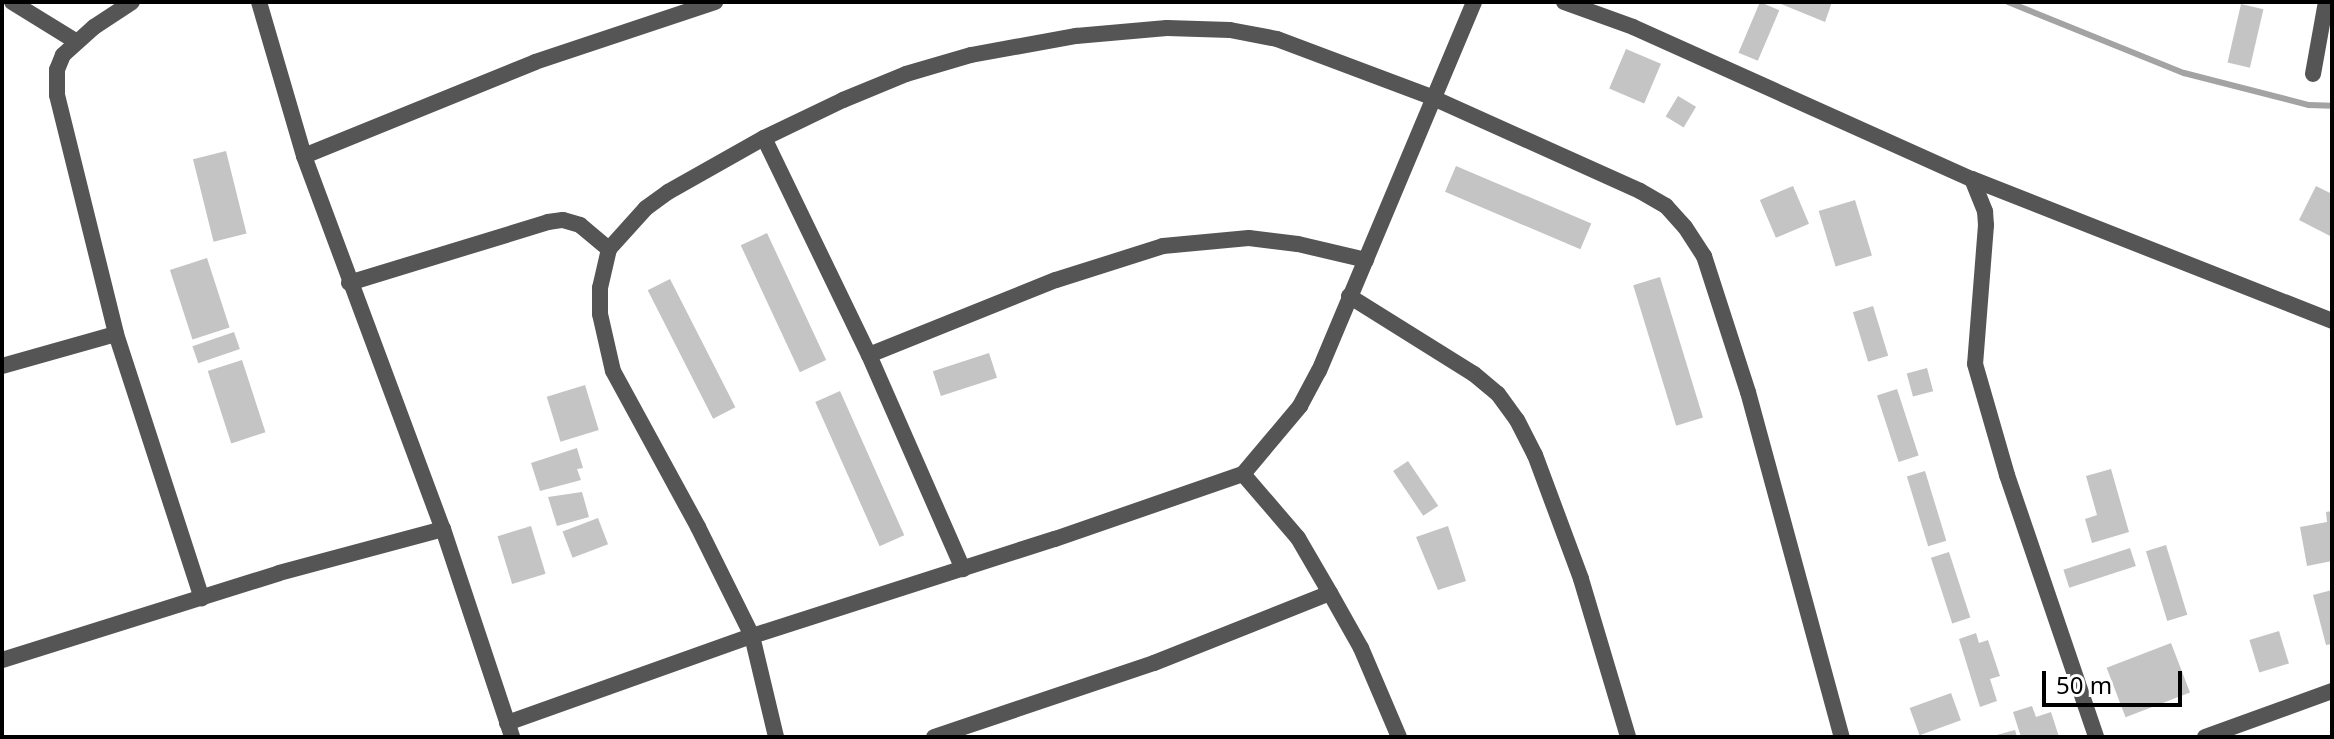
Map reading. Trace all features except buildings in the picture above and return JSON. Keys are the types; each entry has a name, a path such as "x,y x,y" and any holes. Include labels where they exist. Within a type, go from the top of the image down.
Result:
{"street":[{"path":"12,2 77,42"},
{"path":"132,2 63,55 57,70 57,95 116,334 202,598"},
{"path":"259,2 304,156 443,529 509,730 752,636 963,569 1243,474 1300,406 1319,371 1431,97 1474,2"},
{"path":"304,156 535,62 715,2"},
{"path":"1564,2 1633,27 1972,179 2332,321"},
{"path":"2313,74 2324,2 2332,3"},
{"path":"776,737 752,636 698,527 613,371 600,314 600,288 609,249 646,208 668,192 764,138 893,79 971,55 1076,36 1167,28 1230,30 1277,39 1431,97 1640,191 1666,206 1704,256 1772,474 1842,737"},
{"path":"764,138 869,355 963,569"},
{"path":"1972,179 1985,211 1986,225 1975,364 2007,475 2096,737"},
{"path":"349,283 563,220 580,225 609,249"},
{"path":"869,355 1056,280 1163,246 1249,238 1298,244 1366,260"},
{"path":"1349,296 1474,374 1498,394 1517,420 1535,455 1581,579 1628,737"},
{"path":"2,366 116,334"},
{"path":"1243,474 1298,538 1361,648 1399,737"},
{"path":"2,660 294,569 443,529"},
{"path":"934,737 1169,658 1330,593"},
{"path":"2205,737 2332,691"}],"waterway":[{"path":"2008,2 2184,73 2309,105 2332,106"}]}
